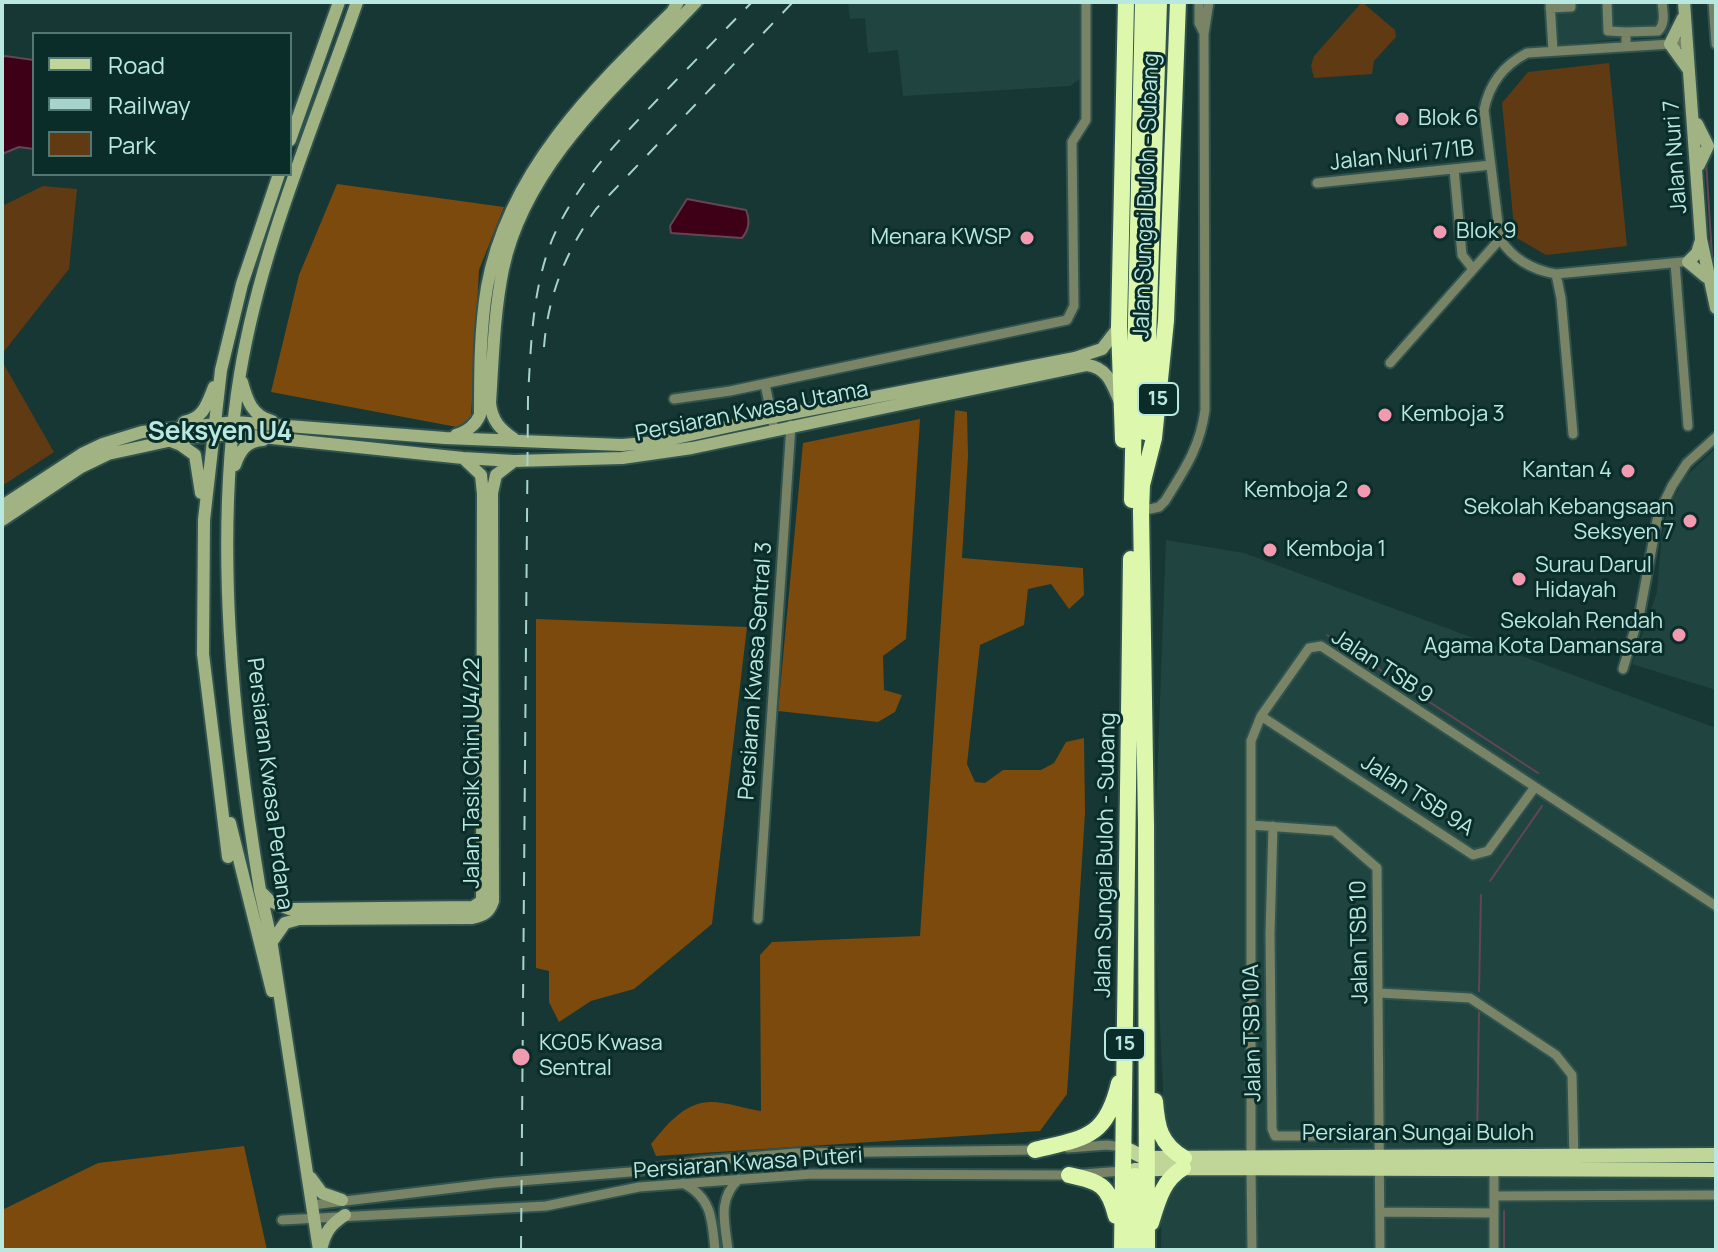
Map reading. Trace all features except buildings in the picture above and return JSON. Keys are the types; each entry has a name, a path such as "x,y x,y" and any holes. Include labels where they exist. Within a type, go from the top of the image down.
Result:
{"highway":[{"name":"Jalan Sungai Buloh - Subang","path":"1122,1244 1134,1161 1145,985 1142,485 1119,327 1126,2"},
{"name":"Jalan Sungai Buloh - Subang","path":"1143,2 1132,460 1125,1059 1134,1161 1147,1243"},
{"name":"Jalan Sungai Buloh - Subang","path":"1133,413 1159,2"},
{"name":"Jalan Sungai Buloh - Subang","path":"1142,485 1154,438 1166,321 1178,2"},
{"path":"1135,1250 1140,765 1145,754"},
{"path":"1145,985 1151,997 1157,1123 1166,1144 1184,1163 1169,1178 1159,1195 1147,1243"},
{"path":"1035,1150 1082,1139 1093,1133 1114,1102 1125,1059"},
{"path":"1069,1175 1095,1180 1105,1189 1111,1197 1122,1244"}],"main road":[{"name":"Persiaran Sungai Buloh","path":"1134,1161 1574,1162 1716,1155"},
{"name":"Persiaran Sungai Buloh","path":"1379,1163 1494,1170 1574,1162 1716,1170"}],"street":[{"path":"332,2 332,21"},
{"path":"292,134 339,2"},
{"name":"Persiaran Kwasa Perdana","path":"320,1250 260,891 233,683 227,522 240,375 258,288 357,2"},
{"path":"445,438 466,432 480,415 487,288 503,233 530,175 554,136 678,2"},
{"path":"514,439 496,424 490,403 496,311 503,267 516,226 536,183 563,143 696,2"},
{"path":"674,399 765,384 1061,324 1067,320 1074,306 1072,142 1086,120 1086,2"},
{"path":"1199,2 1199,23 1204,34"},
{"path":"1141,511 1159,507 1165,501 1197,447 1205,410 1204,34 1209,2"},
{"path":"1607,2 1608,31 1626,32 1658,31 1664,24 1662,2"},
{"path":"1553,51 1550,5 1571,4"},
{"path":"1714,6 1716,44"},
{"path":"1670,44 1684,8"},
{"name":"Jalan Nuri 7","path":"1684,8 1693,112 1707,146 1698,168 1701,239 1716,308"},
{"path":"1626,32 1626,46"},
{"path":"1687,43 1527,53 1499,74 1487,95 1484,110 1500,239 1522,262 1556,274 1704,260"},
{"path":"1670,44 1689,71"},
{"name":"Jalan Nuri 7/1B","path":"1317,183 1491,165"},
{"path":"1454,169 1462,255 1473,269"},
{"path":"228,857 203,654 204,520 221,370 242,284 278,176"},
{"path":"1390,363 1500,239"},
{"path":"1682,263 1697,253 1701,239"},
{"path":"1682,263 1708,280"},
{"path":"1682,263 1688,426"},
{"path":"1556,274 1561,298 1573,434"},
{"name":"Persiaran Kwasa Utama","path":"2,506 82,454 142,432 285,425 445,438 622,445 658,442 773,423 1075,358 1102,349 1119,327"},
{"name":"Persiaran Kwasa Utama","path":"235,428 282,439 463,458 514,461 622,458 692,448 773,423 791,425 1087,365 1096,366 1108,375 1133,413"},
{"path":"142,432 200,416 221,370"},
{"path":"240,375 246,396 257,415 285,425"},
{"path":"765,384 773,423"},
{"name":"Persiaran Kwasa Sentral 3","path":"758,919 791,425"},
{"name":"Persiaran Kwasa Utama","path":"2,520 81,467 108,454 214,429"},
{"path":"1623,669 1640,612 1658,515 1687,463 1716,437"},
{"path":"230,479 245,446 254,440 282,439"},
{"path":"168,440 195,455 204,520"},
{"name":"Jalan Tasik Chini U4/22","path":"271,943 285,923 299,919 483,916 486,906 483,494 481,475 463,458"},
{"name":"Jalan Tasik Chini U4/22","path":"260,891 270,901 289,909 473,907 486,906 493,901 492,493 496,475 514,461"},
{"name":"Jalan TSB 9","path":"1252,1250 1251,741 1261,716 1309,648 1321,646 1716,906"},
{"name":"Jalan TSB 9A","path":"1261,716 1473,855 1488,851 1535,787"},
{"path":"219,791 234,838 285,1041"},
{"name":"Jalan TSB 10","path":"1251,825 1334,831 1377,868 1380,1250"},
{"name":"Jalan TSB 10A","path":"1273,826 1270,934 1272,1129 1275,1136 1378,1136"},
{"path":"1379,993 1470,998 1556,1055 1572,1075 1574,1162"},
{"name":"Persiaran Kwasa Puteri","path":"282,1220 342,1200 796,1153 1035,1150 1107,1145 1134,1161"},
{"path":"303,1152 313,1183 322,1193 342,1200"},
{"name":"Persiaran Kwasa Puteri","path":"313,1211 345,1215 467,1212 546,1206 639,1187 683,1183 825,1174 1069,1175 1134,1161"},
{"path":"1494,1170 1494,1250"},
{"path":"728,1250 723,1207 731,1187 739,1179"},
{"path":"683,1183 698,1191 703,1198 712,1221 715,1250"},
{"path":"1494,1196 1716,1195"},
{"path":"1380,1212 1494,1213"},
{"path":"320,1250 331,1224 345,1215"}],"shaded area":[{"path":"848,2 1088,2 1088,73 1070,86 903,96 898,50 868,53 865,18 850,19"},
{"path":"1555,2 1669,2 1671,34 1559,45"},
{"path":"2,57 32,60 32,149 19,147 2,154"},
{"path":"337,184 504,207 479,270 471,417 462,428 271,392 299,275"},
{"path":"687,199 746,210 748,225 742,238 671,233 670,226"},
{"path":"955,410 967,412 968,456 962,558 1083,568 1084,595 1069,609 1051,584 1028,589 1024,625 980,645 967,764 975,782 985,783 1003,770 1041,770 1054,763 1066,742 1084,738 1085,813 1067,1094 1040,1131 656,1156 651,1144 677,1116 692,1106 717,1102 761,1111 760,955 772,942 920,936"},
{"path":"920,419 906,639 883,656 884,690 902,695 895,712 878,722 778,711 803,443"},
{"path":"1716,448 1716,690 1632,664 1657,592 1667,511 1685,477"},
{"path":"1166,540 1244,553 1716,728 1716,1250 1161,1250 1163,1085 1153,889"},
{"path":"536,619 747,627 712,924 634,989 591,1001 559,1022 549,1002 549,971 536,968"},
{"path":"244,1146 267,1250 2,1250 2,1210 98,1163"}],"green space":[{"path":"1362,2 1395,30 1396,37 1374,61 1372,74 1314,78 1311,66 1314,56"},
{"path":"1609,63 1627,246 1546,255 1515,237 1502,103 1528,72"},
{"path":"43,186 77,189 69,269 2,354 2,206"},
{"path":"2,361 54,452 2,486"}],"waterway":[{"path":"1706,161 1712,256 1716,271"},
{"path":"1327,635 1538,773"},
{"path":"1490,881 1542,806"},
{"path":"1479,991 1481,895"},
{"path":"1477,1141 1479,1010"},
{"path":"1504,1211 1504,1250"}],"railway":[{"path":"521,1250 528,397 536,298 545,259 561,220 598,165 752,2"},
{"path":"544,347 560,274 596,209 793,2"}],"place":[{"name":"Blok 6","path":"1402,119"},
{"name":"Blok 9","path":"1440,232"},
{"name":"Menara KWSP","path":"1027,238"},
{"name":"Kemboja 3","path":"1385,415"},
{"name":"Kantan 4","path":"1628,471"},
{"name":"Kemboja 2","path":"1364,491"},
{"name":"Sekolah Kebangsaan Seksyen 7","path":"1690,521"},
{"name":"Kemboja 1","path":"1270,550"},
{"name":"Surau Darul Hidayah","path":"1519,579"},
{"name":"Sekolah Rendah Agama Kota Damansara","path":"1679,635"},
{"name":"KG05 Kwasa Sentral","path":"521,1057"}],"district":[{"name":"Seksyen U4","path":"220,433"}]}
